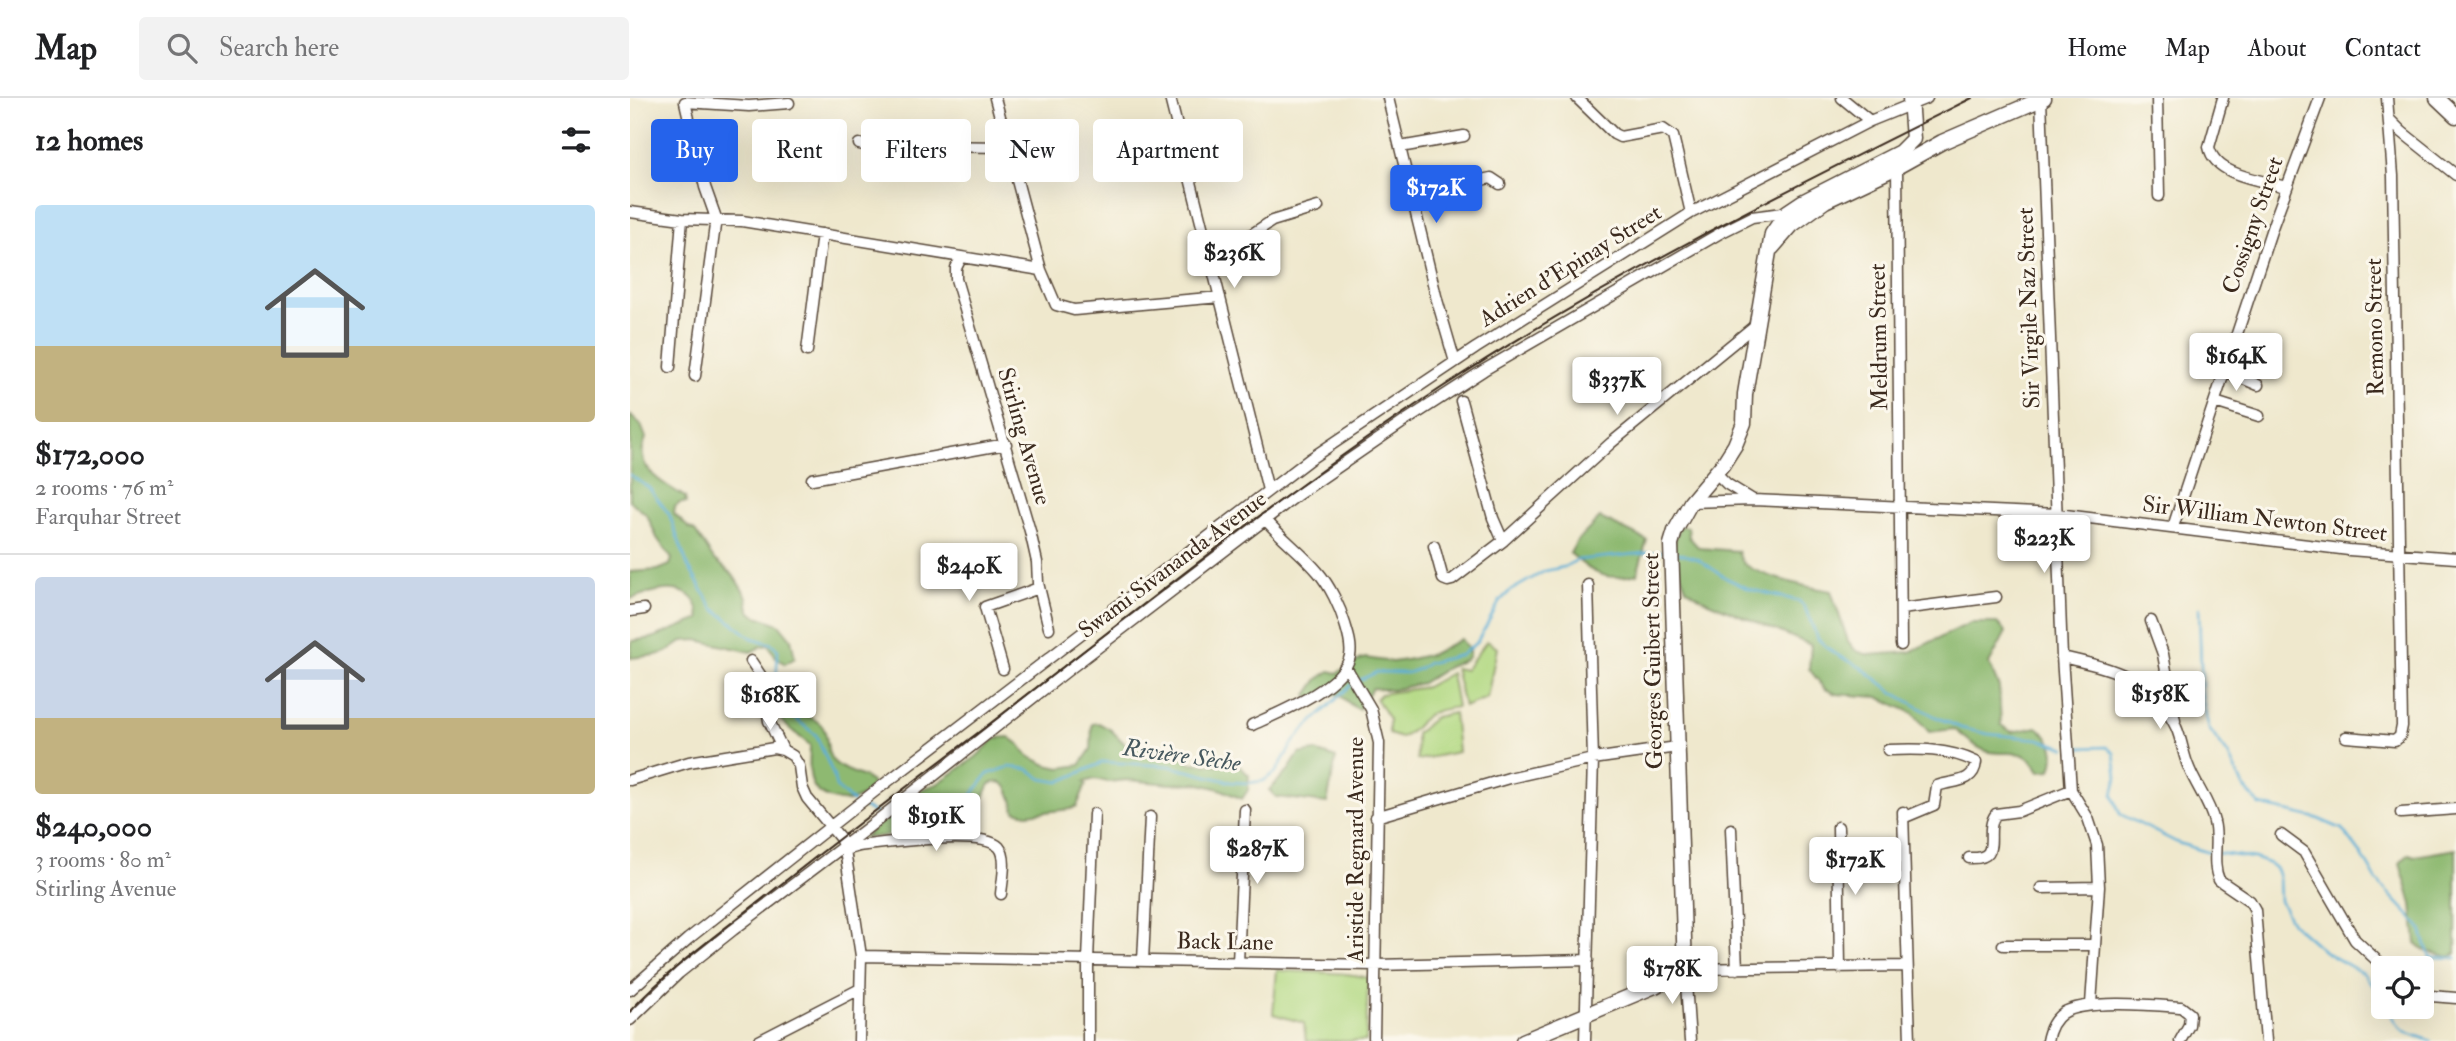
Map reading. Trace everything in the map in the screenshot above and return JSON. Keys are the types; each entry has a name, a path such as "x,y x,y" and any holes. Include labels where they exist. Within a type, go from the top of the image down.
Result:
{"main road":[{"path":"2437,98 2456,116"},
{"path":"1772,234 1787,212 1813,195 2043,99"},
{"path":"1771,249 1791,225 1825,201 1898,159 1913,139 1910,102"},
{"name":"Georges Guibert Street","path":"1685,970 1671,544 1691,502 1735,445 1744,423 1745,394 1772,234"},
{"path":"1523,1041 1655,986 1685,970"}],"street":[{"path":"995,98 1000,119"},
{"path":"1170,98 1268,489"},
{"path":"1388,98 1437,300 1455,362"},
{"path":"1577,98 1620,137 1664,129 1669,131 1673,136 1691,214"},
{"path":"1842,98 1870,121"},
{"name":"Adrien d'Epinay Street","path":"630,990 688,939 874,792 1268,489 1455,362 1691,214 1870,121 1910,102 1927,98"},
{"path":"2157,98 2159,195"},
{"path":"2223,98 2209,146 2210,153 2226,170 2286,187"},
{"name":"Cossigny Street","path":"2173,527 2286,187 2320,98"},
{"name":"Remono Street","path":"2346,737 2395,741 2400,736 2402,726 2393,176 2387,98"},
{"name":"Sir Virgile Naz Street","path":"2043,99 2062,657 2071,790"},
{"path":"695,376 716,218 705,187 685,102 748,106 789,103"},
{"path":"2389,118 2402,132 2456,175"},
{"path":"1400,147 1464,136"},
{"path":"859,145 905,154 915,154 922,146 985,147"},
{"name":"Meldrum Street","path":"1898,159 1901,645"},
{"path":"1413,194 1491,178 1500,184"},
{"path":"1017,182 1041,270 1056,305 1074,310 1220,297"},
{"name":"Swami Sivananda Avenue","path":"630,1020 679,973 845,848 900,802 1265,519 1405,421 1484,370 1721,232 1752,217 1802,210 1825,201"},
{"path":"1211,261 1272,221 1318,207"},
{"path":"630,212 682,219 742,220 1041,270"},
{"path":"1762,215 1770,224 1772,234"},
{"path":"670,368 682,219"},
{"path":"807,351 822,234"},
{"name":"Stirling Avenue","path":"961,258 956,268 956,279 1030,531 1039,588 1049,628"},
{"path":"1434,546 1443,579 1448,582 1503,541 1611,443 1758,323"},
{"path":"2225,371 2258,385"},
{"path":"1461,401 1493,518 1503,541"},
{"path":"2215,402 2259,416"},
{"path":"812,479 1006,444"},
{"path":"1716,473 1727,484 1753,500"},
{"name":"Sir William Newton Street","path":"1691,502 1753,500 2057,514 2399,555 2456,558"},
{"path":"1252,725 1300,702 1347,670 1350,644 1343,616 1320,573 1265,519"},
{"path":"1585,1041 1593,759 1588,585"},
{"path":"1003,669 985,607 1039,588"},
{"path":"1901,609 1996,597"},
{"path":"630,611 644,609"},
{"path":"2151,621 2163,654 2175,727"},
{"path":"2062,657 2116,671 2147,687 2160,700 2175,727 2191,773 2213,817 2216,873 2219,880 2250,901 2255,911 2266,1041"},
{"path":"751,661 763,679 769,721 783,750"},
{"name":"Aristide Regnard Avenue","path":"1347,670 1370,709 1379,743 1374,1041"},
{"path":"1376,817 1509,778 1593,759 1677,747"},
{"path":"630,780 689,762 774,748 793,755 799,766 802,787 807,798 835,823 845,848 861,956 859,1041"},
{"path":"1888,750 1927,749 1949,752 1976,762 1969,778 1937,786 1934,805 1903,815 1910,1041"},
{"path":"1969,858 1986,856 1991,850 1992,820 1996,814 2019,811 2071,790 2088,818 2097,845 2099,887 2091,1004"},
{"path":"2401,813 2456,809"},
{"path":"1238,962 1245,810"},
{"path":"1088,1041 1088,960 1094,814"},
{"path":"1143,961 1150,817"},
{"path":"1838,827 1840,968"},
{"path":"1731,829 1737,969"},
{"path":"2281,835 2304,852 2356,940 2373,956"},
{"path":"845,848 944,836 992,843 1000,847 1003,857 1000,894"},
{"path":"2041,888 2099,887"},
{"path":"2003,945 2095,945"},
{"name":"Back Lane","path":"861,956 1376,965 1588,960"},
{"path":"1690,1041 1685,970 1908,966"},
{"path":"759,1041 860,989"},
{"path":"2434,996 2456,998"},
{"path":"2047,1041 2050,1028 2064,1012 2091,1004 2181,1007 2187,1010 2191,1020 2179,1041"}],"green space":[{"path":"630,415 641,425 646,438 643,458 646,466 659,480 685,497 686,503 675,507 674,514 695,531 713,558 733,575 747,597 749,610 754,615 779,624 791,639 795,658 785,664 775,656 768,645 751,652 697,640 683,641 667,652 656,655 630,658 632,641 652,638 700,619 695,602 682,592 664,590 630,599 630,572 658,570 670,565 672,559 657,538 647,515 630,501"},
{"path":"1600,518 1647,540 1637,574 1617,577 1600,574 1570,553 1577,541"},
{"path":"1680,526 1688,527 1689,537 1699,548 1738,551 1742,561 1758,572 1831,591 1848,641 1856,651 1869,655 1910,652 1970,623 1997,623 2006,632 1989,664 1999,687 2001,725 2012,732 2037,727 2042,731 2054,751 2051,770 2039,771 2033,762 2022,754 1995,753 1982,749 1954,729 1929,732 1913,713 1878,697 1836,694 1825,689 1809,669 1811,645 1706,601 1686,588 1672,550"},
{"path":"1461,639 1469,650 1469,656 1465,660 1422,683 1392,690 1372,688 1359,709 1337,694 1327,694 1310,700 1307,695 1318,679 1330,671 1337,673 1360,660 1406,660 1432,654"},
{"path":"1487,641 1497,648 1487,698 1464,707 1455,668 1465,670"},
{"path":"1451,673 1457,707 1430,714 1401,738 1389,734 1389,719 1376,699 1381,694 1426,687"},
{"path":"776,682 799,711 822,726 829,754 834,762 872,782 872,786 859,798 845,801 830,799 814,786 810,771 810,745 784,724 769,704 767,697"},
{"path":"1454,713 1458,752 1417,760 1416,734 1435,717"},
{"path":"1099,723 1111,730 1130,749 1166,748 1191,763 1239,766 1249,775 1248,790 1242,799 1220,789 1196,783 1127,780 1108,782 1095,779 1084,782 1086,784 1077,806 1027,814 1015,811 1008,789 996,782 990,784 967,833 903,829 892,835 863,838 923,789 937,784 976,757 996,738 1009,737 1020,745 1028,756 1060,768 1080,765 1091,749 1092,724"},
{"path":"1315,751 1336,758 1327,803 1276,797 1269,790 1288,771 1299,754"},
{"path":"2456,849 2456,954 2450,957 2426,951 2416,943 2412,904 2400,863 2409,854 2415,856"},
{"path":"1277,970 1368,978 1366,1041 1306,1041 1304,1023 1273,1014"}],"waterway":[{"name":"Rivière Sèche","path":"630,475 649,488 669,514 688,566 713,608 752,638 772,644 778,650 776,683 782,702 792,716 816,735 836,787 853,802"},
{"name":"Rivière Sèche","path":"1358,681 1377,672 1407,673 1428,663 1461,655 1477,642 1500,601 1510,591 1545,571 1564,567 1577,560 1665,551"},
{"name":"Rivière Sèche","path":"1675,552 1698,559 1726,578 1749,589 1799,601 1805,608 1818,639 1832,652 1862,668 1894,693 1934,716 1961,728 1988,734 2039,739 2066,748"},
{"path":"2199,608 2202,697 2209,729 2228,754 2243,786 2260,805 2316,818 2342,829 2377,881 2420,927 2430,957 2456,958"},
{"name":"Rivière Sèche","path":"884,817 900,820 917,814 943,818 952,815 963,806 988,774 1009,767 1028,769 1042,779 1059,782 1104,762 1169,766 1231,782 1263,781 1276,772 1304,730 1352,684"},
{"path":"2072,748 2107,747 2114,753 2117,777 2113,795 2120,814 2178,843 2210,853"},
{"name":"Rivière Sèche","path":"862,807 878,814"},
{"path":"2217,853 2254,858 2276,869 2280,901 2292,923 2325,952 2364,974 2371,983"},
{"path":"2394,1019 2408,1033 2431,1041"}],"tram line":[{"path":"630,1011 693,953 841,837 1205,557 1380,429 1505,347 1636,271 1769,200 1972,98"}]}
